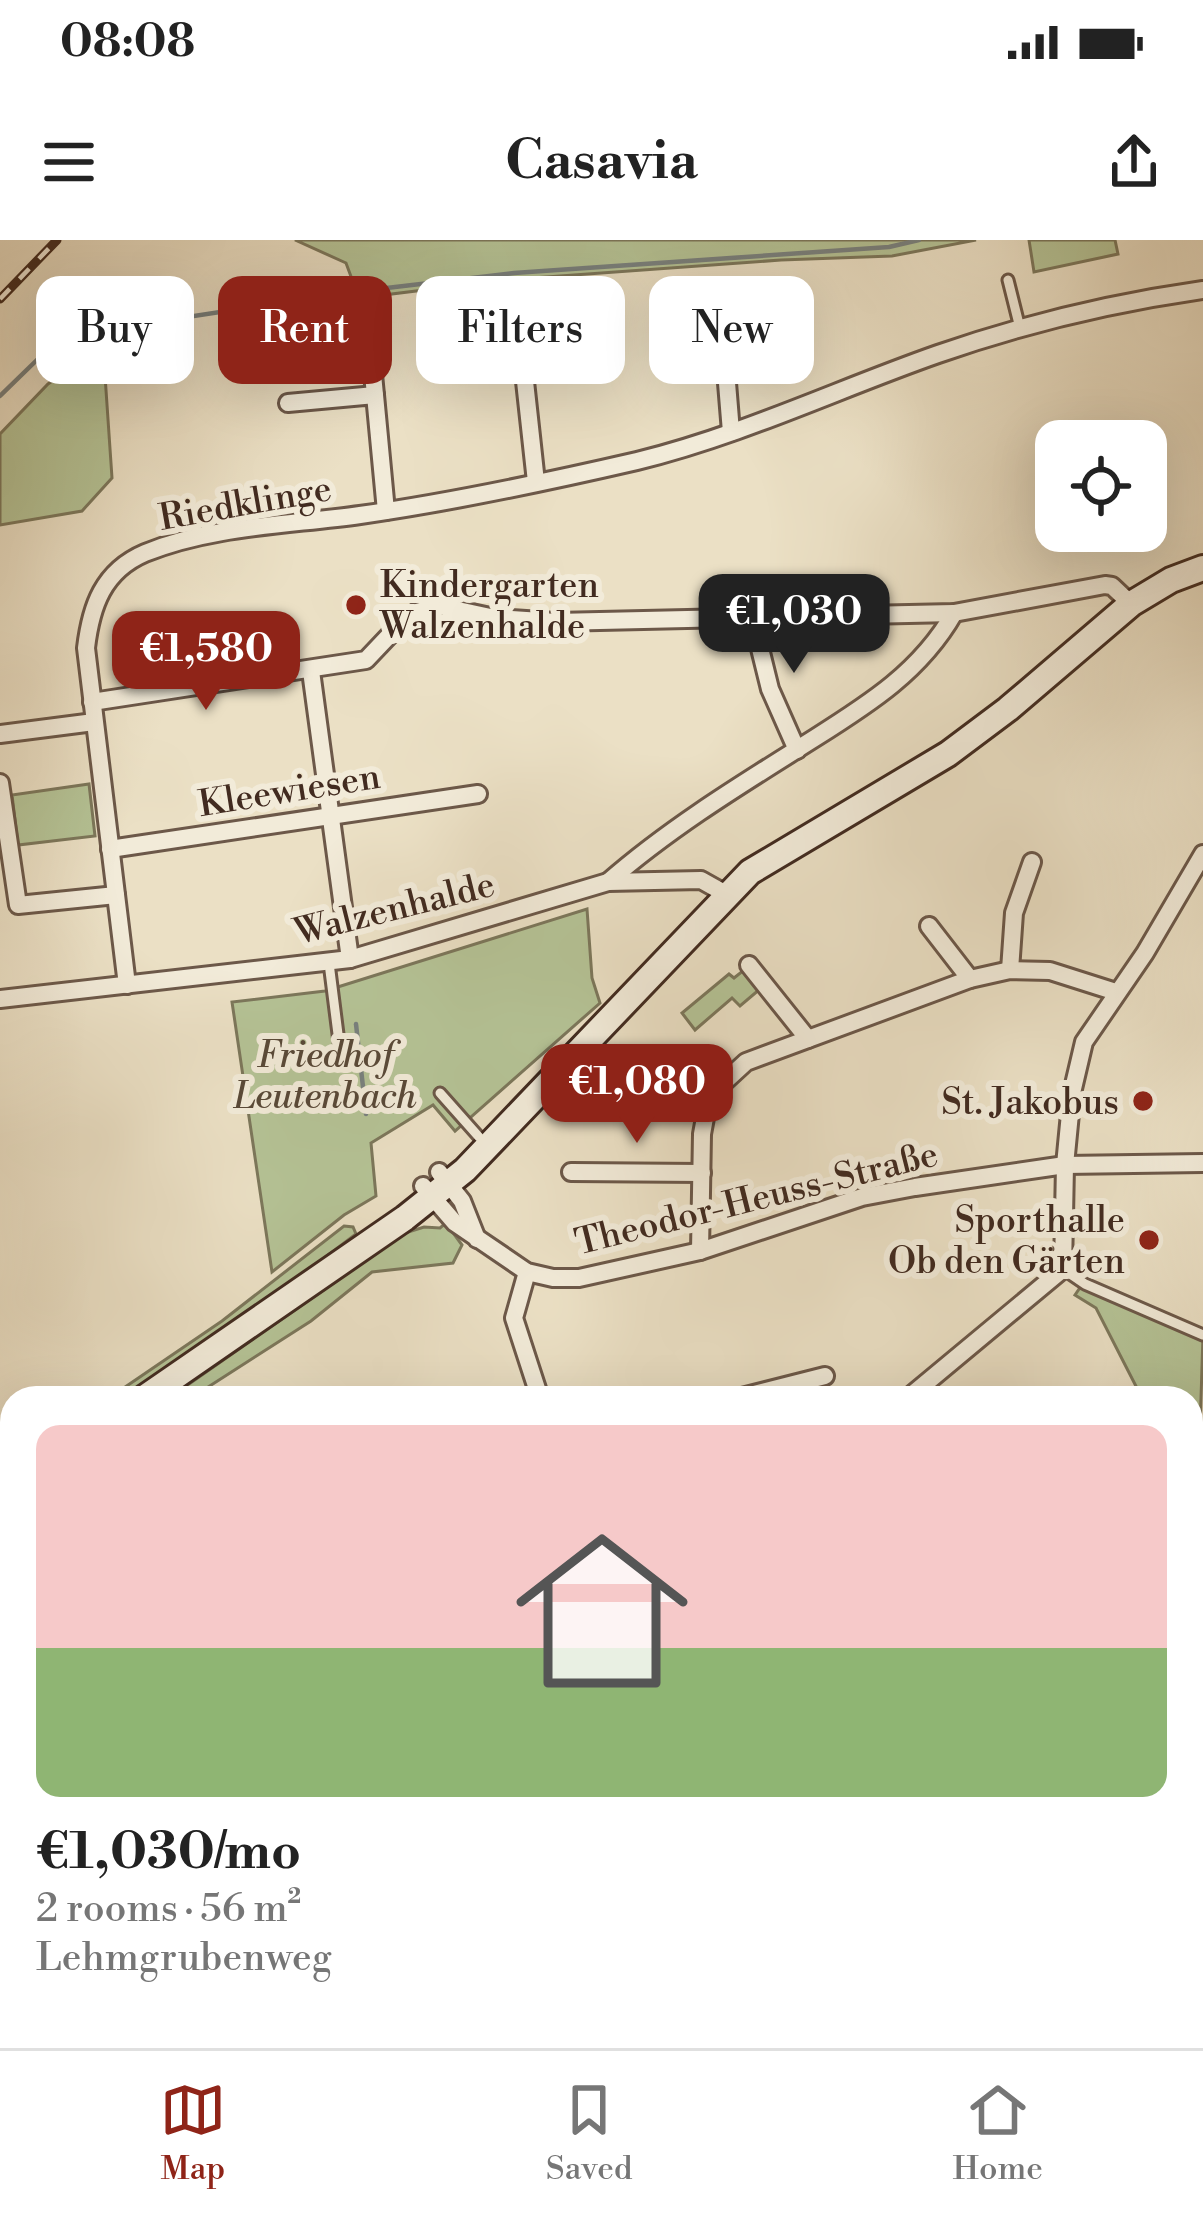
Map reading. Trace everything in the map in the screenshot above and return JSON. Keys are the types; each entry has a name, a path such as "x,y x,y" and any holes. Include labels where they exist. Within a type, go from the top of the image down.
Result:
{"street":[{"name":"Riedklinge","path":"127,985 86,648 90,616 104,584 123,564 194,538 386,512 640,460 1020,328 1124,301 1203,290"},
{"path":"374,384 386,512"},
{"path":"525,384 536,482"},
{"path":"727,384 731,432"},
{"path":"287,403 375,395"},
{"path":"161,1386 335,1264 526,1111 726,894 776,853 948,754 1131,604 1203,568"},
{"path":"92,702 366,660 402,622 439,606 495,618 556,622 954,613 1105,585 1131,604"},
{"path":"608,882 680,828 891,688 939,640 954,613"},
{"path":"752,616 770,689 796,750"},
{"path":"311,671 350,959"},
{"path":"0,734 94,722"},
{"path":"0,783 19,905 116,896"},
{"name":"Kleewiesen","path":"110,849 478,794"},
{"path":"922,1386 1063,1269 1064,1165 1078,1060 1093,1025 1145,953 1203,854"},
{"path":"1010,970 1014,913 1032,862"},
{"name":"Walzenhalde","path":"0,999 350,959 608,882 701,880 726,894"},
{"path":"929,926 970,980"},
{"path":"749,965 808,1039"},
{"path":"700,1250 702,1135 709,1096 746,1062 970,980 1010,970 1050,971 1116,992"},
{"path":"436,1185 479,1137 561,1068"},
{"name":"Theodor-Heuss-Straße","path":"436,1185 455,1223 527,1272 579,1278 700,1250 862,1197 1064,1165 1203,1163"},
{"path":"571,1172 702,1173"},
{"path":"527,1272 514,1318 536,1386"},
{"path":"785,1386 825,1376"}],"lane":[{"path":"1008,280 1020,328"},
{"path":"328,963 339,1042"},
{"path":"440,1093 479,1137"},
{"path":"1063,1269 1085,1284 1203,1335"}],"green space":[{"path":"295,240 976,240 892,256 560,276 416,276 416,291 392,294 392,276 351,276 346,263"},
{"path":"1029,240 1115,240 1118,254 1034,272"},
{"path":"48,384 106,384 112,478 82,511 0,525 0,434"},
{"path":"89,784 95,836 18,845 12,795"},
{"name":"Friedhof Leutenbach","path":"587,909 592,978 600,1003 455,1131 433,1105 371,1143 376,1196 272,1272 232,1002 325,991"},
{"path":"744,970 760,989 740,1006 732,998 695,1030 682,1013 729,974 734,978"},
{"path":"446,1223 462,1245 453,1263 372,1272 311,1321 210,1386 186,1386 405,1233"},
{"path":"344,1226 353,1227 356,1234 205,1348 148,1386 127,1386 222,1321"},
{"path":"1086,1279 1203,1335 1201,1386 1136,1386 1096,1308 1075,1295"}],"waterway":[{"path":"392,287 514,273 889,247 919,240"},
{"path":"0,396 41,356 83,333 218,312"},
{"path":"356,1024 366,1114"}],"railway":[{"path":"0,299 57,240"}],"place":[{"name":"Kindergarten Walzenhalde","path":"356,605"},
{"name":"St. Jakobus","path":"1143,1101"},
{"name":"Sporthalle Ob den Gärten","path":"1149,1240"}]}
